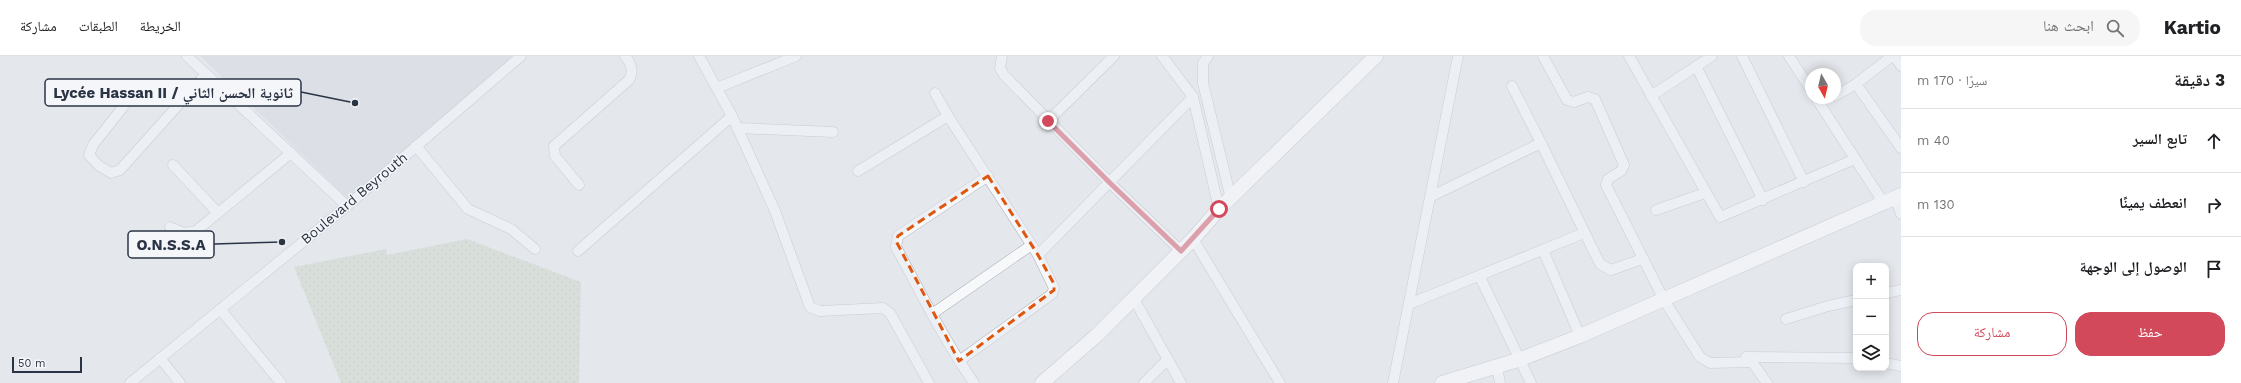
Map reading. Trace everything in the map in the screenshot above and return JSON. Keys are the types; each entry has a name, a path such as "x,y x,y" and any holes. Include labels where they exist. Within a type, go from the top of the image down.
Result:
{"street":[{"path":"187,56 347,206"},
{"name":"Boulevard Beyrouth","path":"130,383 347,206 521,56"},
{"path":"578,185 555,156 554,146 629,80 632,76 631,67 625,56"},
{"path":"699,56 732,116 775,211 810,307 820,311 883,308 890,313 929,383"},
{"path":"717,88 796,56"},
{"path":"1002,56 1000,63 1004,75 1110,183 1181,251"},
{"path":"1048,121 1114,56"},
{"path":"1162,56 1193,97 1219,209"},
{"path":"1208,56 1203,63 1203,83 1231,198"},
{"path":"1042,383 1063,367 1134,299 1194,239 1219,209 1376,56"},
{"path":"1393,383 1432,196 1458,56"},
{"path":"1543,56 1567,100 1574,102 1588,97 1595,99 1624,165 1621,171 1608,179 1606,185 1664,300 1700,357 1710,363 1752,362 1766,383"},
{"path":"1629,56 1705,193 1720,217 1763,200 1855,159"},
{"path":"1651,96 1712,56"},
{"path":"1742,56 1804,182"},
{"path":"1789,56 1805,81"},
{"path":"1841,93 1856,84 1893,56 1901,66"},
{"path":"1696,66 1763,200"},
{"path":"124,107 93,145 89,155 98,165 111,173 120,170 206,74"},
{"path":"1856,84 1901,148"},
{"path":"1512,86 1600,264 1611,270 1642,259"},
{"path":"935,93 948,116 988,176 1030,246 1038,255 1054,284 1052,294 958,361"},
{"path":"1038,255 1193,97"},
{"path":"1821,104 1855,159 1893,198 1901,214"},
{"path":"578,251 732,116"},
{"path":"858,171 948,116"},
{"path":"737,128 833,132"},
{"path":"1432,196 1540,144"},
{"path":"416,146 468,210 511,229 535,250"},
{"path":"170,227 184,233 191,233 218,213 290,153"},
{"path":"173,165 218,213"},
{"path":"974,383 958,361 932,314 896,247 896,241 898,236 988,176"},
{"path":"1656,210 1705,193"},
{"path":"1442,383 1464,380 1580,336 1893,198"},
{"path":"1409,304 1480,277 1584,233"},
{"path":"1194,239 1280,383"},
{"path":"932,314 1030,246"},
{"path":"1543,250 1580,336"},
{"path":"1480,277 1521,359 1531,383"},
{"path":"1889,292 1901,290"},
{"path":"1134,299 1181,383"},
{"path":"1786,319 1828,306 1853,301"},
{"path":"220,309 281,383"},
{"path":"1700,357 1853,358"},
{"path":"160,358 180,383"},
{"path":"1144,383 1168,359"},
{"path":"1889,364 1901,366"},
{"path":"1497,368 1500,383"}],"highlighted area":[{"path":"988,176 1038,255 1054,284 1054,290 959,361 896,241 898,236"}],"shaded area":[{"path":"200,56 514,56 348,199"}],"green space":[{"path":"467,239 581,282 579,383 341,383 294,267 386,249 387,255"}],"place":[{"name":"Lycée Hassan II / ثانوية الحسن الثاني","path":"355,103"},
{"name":"O.N.S.S.A","path":"282,242"}],"route":[{"path":"1048,121 1181,251 1194,239 1219,209"}]}
